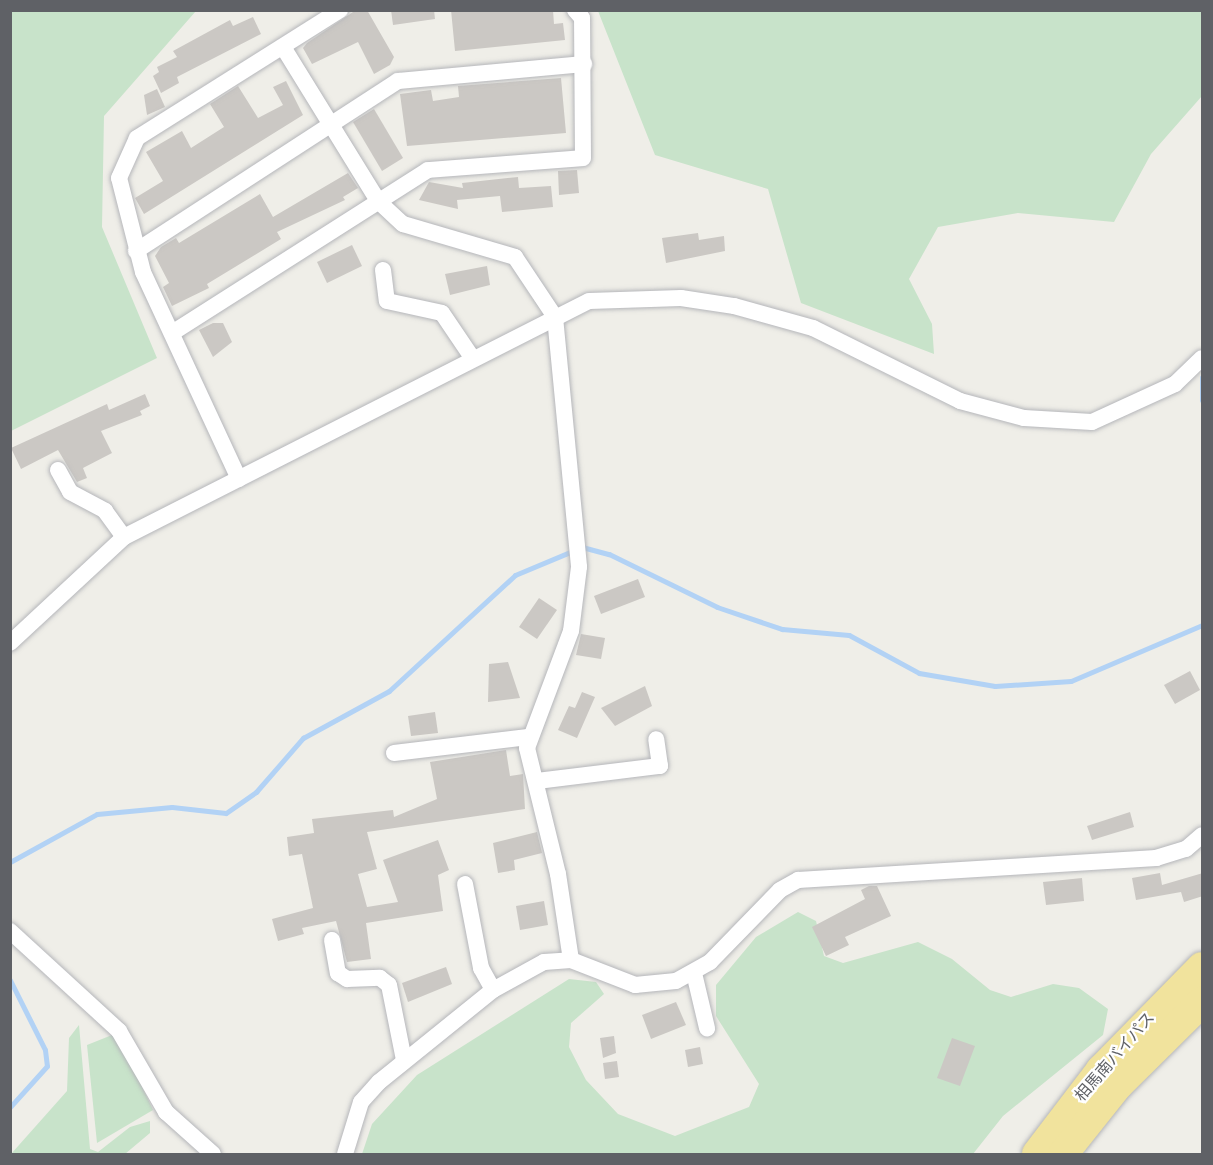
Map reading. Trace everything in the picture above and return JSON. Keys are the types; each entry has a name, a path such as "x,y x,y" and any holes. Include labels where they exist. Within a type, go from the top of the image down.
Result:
{"highway":[{"name":"相馬南バイパス","path":"1037,1155 1101,1070 1203,967"},
{"name":"相馬南バイパス","path":"1063,1155 1117,1086 1203,1002"}],"street":[{"path":"239,479 136,251 119,178 137,138 340,10"},
{"path":"172,333 428,170 583,158 582,18 575,10"},
{"path":"283,47 378,201 404,224 509,253 555,316 579,567 571,631 528,737 530,770 537,781 571,960"},
{"path":"136,251 398,81 584,64"},
{"path":"383,270 387,301 442,312 473,359"},
{"path":"10,643 124,537 555,316 589,301 626,298 734,306 813,328 960,401 1024,418 1092,422 1175,384 1203,358"},
{"path":"58,470 70,492 105,511 124,537"},
{"path":"394,753 528,737"},
{"path":"537,781 660,766 656,740"},
{"path":"345,1155 361,1102 404,1059 493,990 544,962 571,960 635,985 676,981 694,973 780,890 798,880 1156,858 1185,849 1203,834"},
{"path":"465,884 481,968 493,990"},
{"path":"10,932 119,1031 166,1112 213,1155"},
{"path":"332,940 338,973 346,979 380,978 389,985 404,1059"},
{"path":"694,973 707,1028"}],"green space":[{"path":"11,10 196,11 104,116 102,227 157,358 11,431"},
{"path":"598,11 1202,11 1202,96 1151,154 1114,222 1018,213 938,227 909,279 932,324 934,354 801,303 768,189 655,155"},
{"path":"798,912 816,921 824,956 843,963 918,942 952,959 990,990 1011,997 1053,984 1079,988 1108,1009 1103,1035 1003,1116 973,1154 362,1154 372,1124 417,1075 569,979 596,982 604,994 571,1023 569,1047 586,1080 618,1114 675,1136 749,1107 759,1084 716,1016 716,985 756,937"},
{"path":"79,1025 90,1149 98,1152 130,1127 150,1121 150,1133 125,1154 11,1154 67,1091 69,1038"},
{"path":"117,1033 153,1110 97,1143 87,1045"}],"building":[{"path":"356,10 367,10 394,57 390,65 374,74 358,42 312,64 303,48 307,43"},
{"path":"391,10 434,10 435,19 393,25"},
{"path":"451,10 553,10 554,24 563,23 565,40 455,51"},
{"path":"253,17 261,34 177,77 179,83 161,93 153,76 159,72 157,67 177,57 173,51 230,20 233,26"},
{"path":"561,78 566,133 407,146 400,94 431,90 433,101 459,97 458,86"},
{"path":"286,81 303,115 144,214 135,198 163,181 146,152 182,131 191,148 224,127 210,104 238,86 258,118 283,105 273,87"},
{"path":"157,89 165,107 147,115 144,95"},
{"path":"374,109 403,158 382,171 353,122"},
{"path":"577,170 579,193 559,195 558,171"},
{"path":"348,173 358,188 343,197 345,200 277,232 281,239 207,284 209,288 172,306 163,287 169,283 155,256 161,247 176,238 179,243 260,194 273,217"},
{"path":"518,177 519,188 551,186 553,207 502,212 500,196 457,200 458,209 419,200 429,182 463,188 462,183"},
{"path":"698,233 699,240 724,236 725,251 666,263 662,238"},
{"path":"352,245 362,266 327,283 317,262"},
{"path":"487,266 490,285 450,295 445,274"},
{"path":"213,323 223,323 232,342 213,357 199,330"},
{"path":"145,394 150,406 140,411 142,415 101,431 112,453 83,468 87,478 77,482 58,450 21,469 11,448 107,404 109,410"},
{"path":"638,579 645,597 601,614 594,596"},
{"path":"539,598 557,610 537,639 519,627"},
{"path":"581,634 605,638 601,659 576,655"},
{"path":"508,662 520,698 488,702 489,664"},
{"path":"1190,671 1200,690 1175,704 1164,685"},
{"path":"645,686 652,706 615,726 601,708"},
{"path":"582,692 595,697 577,738 558,730 569,706 575,708"},
{"path":"435,712 438,733 411,736 408,716"},
{"path":"506,750 510,776 523,774 525,809 367,832 377,869 358,874 367,907 398,902 383,860 438,840 449,870 438,875 443,911 366,923 371,959 347,962 336,921 302,928 304,934 278,941 272,919 313,908 302,854 289,856 287,837 314,833 312,819 393,810 394,817 437,799 430,762"},
{"path":"1130,812 1134,827 1092,840 1087,826"},
{"path":"537,832 542,853 514,860 515,870 498,873 493,843"},
{"path":"1160,873 1162,885 1203,873 1203,896 1184,902 1181,892 1136,900 1132,878"},
{"path":"1082,878 1084,901 1046,905 1043,882"},
{"path":"869,886 877,886 891,916 845,937 849,945 826,956 812,927 865,899 861,890"},
{"path":"544,901 548,925 520,930 516,906"},
{"path":"446,967 452,984 408,1002 402,983"},
{"path":"676,1002 686,1025 651,1039 642,1015"},
{"path":"614,1036 616,1053 603,1058 600,1038"},
{"path":"952,1038 975,1046 960,1086 937,1078"},
{"path":"700,1047 703,1064 688,1067 685,1050"},
{"path":"617,1061 619,1077 605,1079 603,1063"}],"waterway":[{"path":"1202,377 1202,400"},
{"path":"10,862 97,814 172,807 226,813 256,792 303,738 389,691 515,575 582,547 609,554 717,607 782,629 849,635 919,673 995,686 1071,681 1202,625"},
{"path":"10,980 45,1050 47,1066 10,1107"}]}
